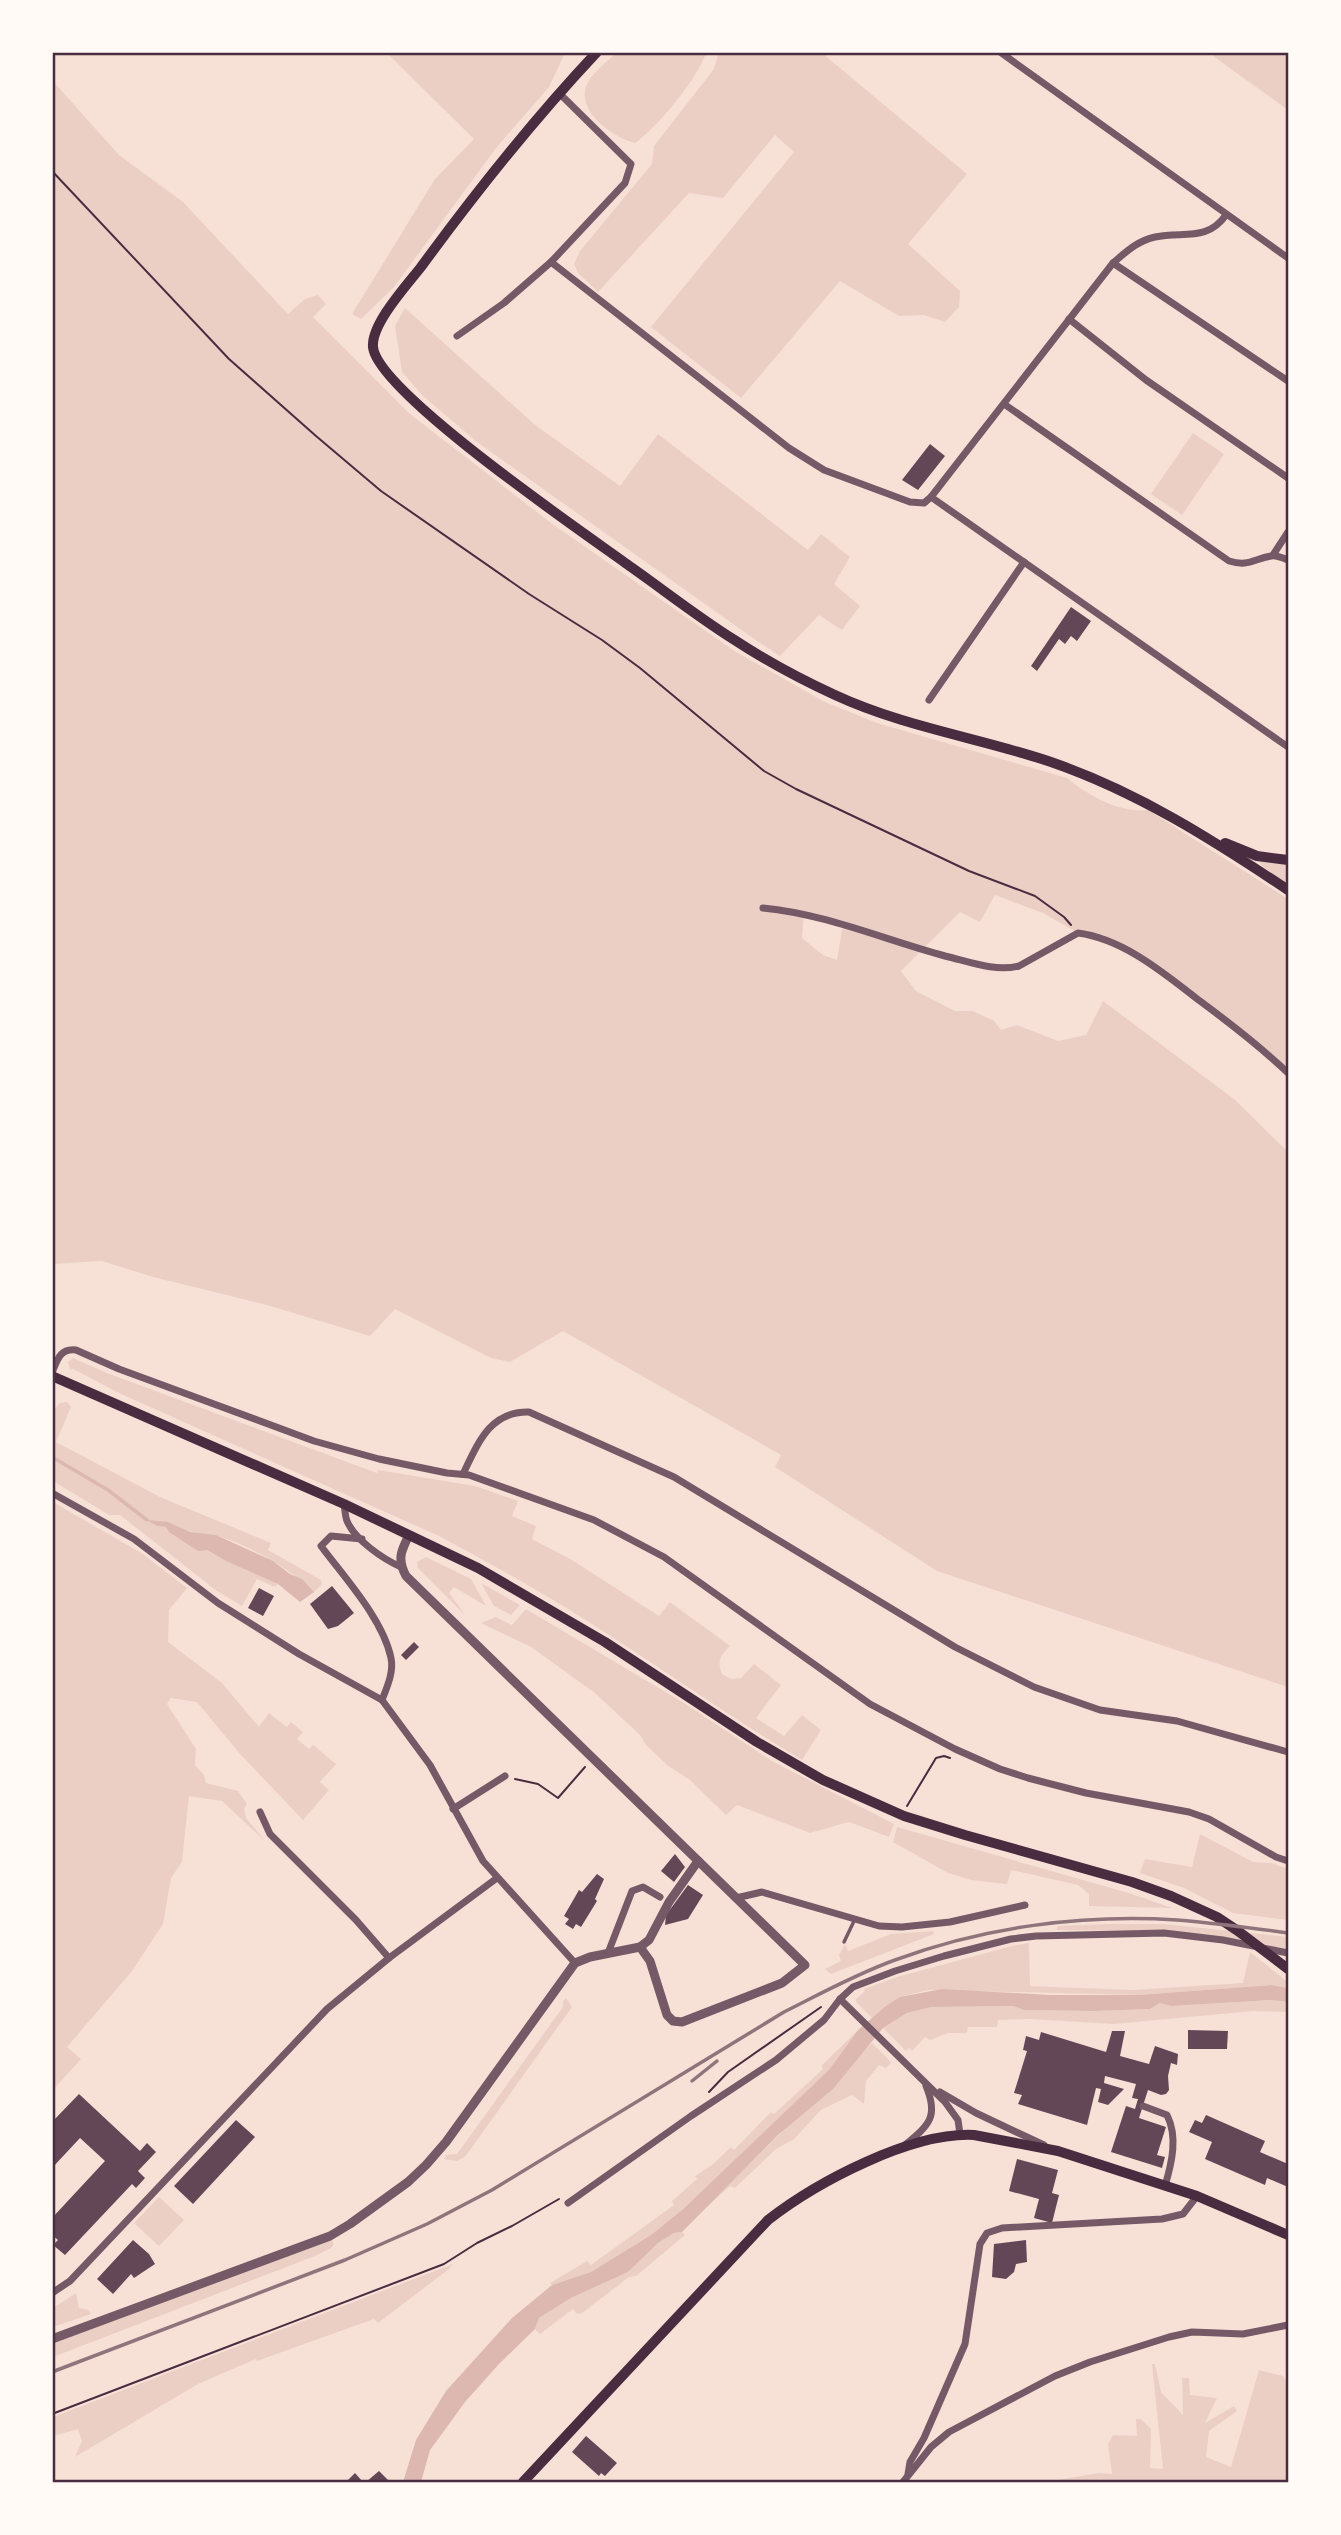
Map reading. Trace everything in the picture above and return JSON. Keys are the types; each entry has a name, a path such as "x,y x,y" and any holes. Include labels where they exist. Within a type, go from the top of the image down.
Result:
{"main road":[{"path":"597,52 472,197 388,311 373,338 377,362 428,414 494,469 731,639 788,672 839,697 890,716 1051,762 1103,782 1157,807 1204,834 1289,890"},
{"path":"1204,834 1258,856 1289,860"},
{"path":"52,1375 344,1504 478,1568 541,1604 757,1742 823,1780 904,1816 1136,1883 1190,1903 1260,1945 1289,1969"},
{"path":"523,2483 768,2220 794,2199 823,2182 922,2141 960,2134 985,2136 1058,2151 1197,2196 1289,2235"}],"street":[{"path":"1000,52 1289,258"},
{"path":"457,336 504,303 551,262 625,183 631,164 559,93"},
{"path":"551,262 789,448 824,470 910,502 924,503 932,497 1113,263 1134,245 1155,237 1206,232 1215,228 1226,215"},
{"path":"1113,263 1289,381"},
{"path":"1069,319 1146,380 1289,478"},
{"path":"1004,404 1229,561 1241,565 1273,555 1289,532"},
{"path":"932,497 1289,747"},
{"path":"1273,555 1289,560"},
{"path":"929,700 1024,562"},
{"path":"762,908 817,918 986,966 1009,968 1020,966 1078,933 1088,934 1142,957 1265,1051 1289,1073"},
{"path":"52,1375 58,1356 70,1349 76,1350 119,1369 314,1441 379,1459 463,1474 594,1520 635,1540 686,1572 870,1704 976,1759 1028,1778 1086,1793 1189,1812 1289,1861"},
{"path":"463,1474 488,1429 500,1418 514,1412 529,1412 674,1477 955,1647 1034,1687 1100,1710 1177,1721 1289,1752"},
{"path":"52,1493 134,1539 218,1603 289,1648 382,1700 430,1765 483,1861 575,1964"},
{"path":"344,1504 347,1521 362,1539 382,1558 401,1567"},
{"path":"409,1535 400,1555 401,1567 406,1576 805,1965 782,1983 682,2022 673,2021 667,2015 650,1961 640,1947"},
{"path":"362,1539 331,1536 321,1546 369,1611 385,1640 391,1659 390,1678 382,1700"},
{"path":"453,1809 505,1776"},
{"path":"260,1812 270,1835 356,1920 389,1958"},
{"path":"52,2339 305,2246 350,2224 408,2182 446,2142 575,1964 590,1957 640,1947 649,1940 669,1902 698,1861"},
{"path":"52,2293 70,2281 309,2027 389,1958 497,1878"},
{"path":"608,1953 632,1891 643,1887 660,1897"},
{"path":"736,1898 762,1892 879,1926 924,1927 1025,1905"},
{"path":"568,2203 776,2060 824,2020 853,1987 895,1971 1011,1939 1036,1936 1164,1933 1213,1938 1289,1953"},
{"path":"840,1999 945,2102 958,2120 960,2134"},
{"path":"927,2084 1014,2132 1058,2151"},
{"path":"901,2148 923,2130 931,2118 933,2102 927,2084"},
{"path":"1143,2106 1167,2115 1174,2130 1166,2186"},
{"path":"908,2474 910,2462 924,2438 965,2344 979,2244 987,2233 1002,2228 1162,2219 1183,2214 1197,2196"},
{"path":"903,2483 931,2447 949,2432 1055,2376 1169,2337 1192,2332 1243,2334 1289,2325"}],"lane":[{"path":"844,1942 855,1919"}],"path":[{"path":"52,171 229,359 381,491 529,594 602,640 640,668 764,771 926,851 1035,896 1064,917 1078,933"},
{"path":"907,1807 936,1758 944,1756 950,1759"},
{"path":"505,1776 538,1784 558,1798 593,1759"},
{"path":"52,2414 444,2264 477,2243 526,2218"}],"shaded area":[{"path":"387,53 565,53 549,87 496,148 394,287 361,319 352,314 435,179 474,139"},
{"path":"616,53 706,53 676,102 655,126 635,143 609,131 594,117 585,100 589,80"},
{"path":"822,53 967,174 908,244 960,291 959,307 945,322 924,315 899,316 840,281 741,398 651,327 794,152 775,135 723,198 689,193 598,292 578,273 574,264 580,251 652,164 654,146 714,69 718,54"},
{"path":"1215,53 1283,53 1288,56 1288,110 1213,56"},
{"path":"52,80 119,155 183,202 288,314 305,299 318,295 326,304 313,317 410,414 551,523 736,652 825,702 877,723 1067,778 1095,797 1115,806 1148,810 1288,899 1288,1073 1141,957 1078,933 1043,913 995,895 980,922 960,912 901,971 916,991 955,1011 973,1011 994,1021 1001,1030 1017,1025 1058,1041 1086,1035 1103,1001 1234,1099 1288,1152 1288,1687 937,1571 775,1467 781,1455 563,1331 510,1362 491,1358 395,1309 370,1336 102,1261 53,1264","holes":["804,915 843,924 837,960 823,955 802,938"]},
{"path":"405,308 534,424 620,486 658,434 808,550 821,534 850,557 834,584 860,606 842,630 819,615 780,656 757,641 477,442 423,396 402,372 395,326"},
{"path":"1193,433 1224,454 1182,515 1151,494"},
{"path":"1259,861 1288,865 1288,884 1263,867"},
{"path":"73,1358 377,1473 378,1470 475,1486 518,1501 512,1516 536,1526 532,1539 572,1560 659,1616 670,1602 730,1646 720,1659 722,1674 731,1679 741,1678 754,1664 781,1685 756,1718 784,1736 802,1715 821,1730 802,1760 588,1622 482,1559 439,1536 121,1394 73,1369 70,1370 68,1362"},
{"path":"67,1402 71,1407 56,1442 160,1497 271,1543 268,1550 321,1580 322,1584 314,1592 281,1566 227,1539 186,1531 168,1522 157,1526 166,1527 226,1561 278,1584 275,1587 257,1579 242,1606 217,1591 120,1515 109,1515 53,1481 53,1410 60,1403"},
{"path":"53,1502 143,1554 187,1588 169,1610 168,1642 222,1683 259,1727 269,1713 287,1727 291,1722 303,1732 297,1739 309,1749 313,1745 336,1764 320,1782 329,1790 303,1820 240,1754 197,1702 171,1698 167,1704 196,1749 195,1765 204,1775 206,1783 238,1791 247,1804 244,1809 246,1818 265,1841 222,1801 189,1796 182,1862 171,1878 163,1924 132,1971 67,2047 81,2059 53,2090 52,1784 55,1781 52,1764"},
{"path":"147,1520 168,1522 190,1532 216,1535 273,1561 302,1579 314,1592 300,1602 278,1584 207,1550 198,1551 169,1532 166,1527 157,1526"},
{"path":"426,1557 471,1579 486,1606 454,1587 449,1593 466,1616 418,1568 417,1562"},
{"path":"481,1583 520,1605 511,1615 494,1606"},
{"path":"526,1609 684,1703 772,1761 894,1824 889,1837 849,1822 810,1833 737,1805 726,1815 690,1780 667,1765 646,1745 640,1735 595,1693 531,1647 481,1623 496,1617 512,1625"},
{"path":"897,1827 1132,1894 1172,1908 1089,1906 1089,1894 1078,1885 1011,1870 1007,1884 971,1880 948,1873 893,1842"},
{"path":"1200,1834 1253,1862 1272,1863 1288,1869 1288,1920 1233,1913 1184,1888 1140,1873 1145,1859 1192,1867"},
{"path":"1164,1924 1288,1937 1288,1949 1168,1931 1057,1930 1057,1926"},
{"path":"933,1931 934,1934 831,1974 825,1969 841,1961 839,1955 845,1944 848,1951 891,1934"},
{"path":"1029,1943 1030,1986 1132,1990 1243,1983 1250,1952 1284,1979 1288,1988 1272,1985 1139,1995 928,1990 900,1997 872,2018 856,2002 864,1989 897,1977"},
{"path":"1272,1985 1288,1988 1288,2002 1271,2000 1171,2006 1160,2003 1150,2009 1095,2011 1024,2010 1013,2006 931,2007 907,2013 883,2028 833,2089 778,2135 682,2232 674,2233 658,2243 628,2272 571,2298 539,2318 535,2329 465,2402 430,2450 421,2482 403,2482 416,2440 446,2391 512,2318 552,2285 591,2272 651,2235 682,2210 829,2070 858,2030 900,1997 942,1989 1050,1995 1139,1995"},
{"path":"566,1998 572,2007 465,2157 457,2161 444,2159 446,2155 457,2154 563,2007"},
{"path":"1271,2000 1288,2002 1288,2012 1253,2011 1114,2024 998,2020 997,2027 968,2027 967,2033 948,2033 930,2040 925,2037 912,2051 909,2048 906,2051 883,2028 907,2013 931,2007 1013,2006 1025,2010 1095,2011 1150,2009 1160,2003 1171,2006"},
{"path":"858,2030 830,2070 682,2210 651,2235 591,2272 552,2285 550,2283 587,2261 591,2265 674,2205 672,2201 697,2179 695,2176 731,2147 734,2150 771,2112 774,2114 823,2069 821,2066"},
{"path":"872,2043 891,2062 886,2068 879,2065 866,2081 864,2104 852,2095 821,2110 794,2139 776,2149 735,2188 730,2186 697,2216"},
{"path":"159,2197 184,2220 159,2246 134,2223"},
{"path":"682,2232 685,2235 636,2276 629,2277 582,2313 577,2314 573,2309 540,2334 535,2329 539,2318 571,2298 628,2272 658,2243 674,2233"},
{"path":"330,2236 334,2244 331,2248 315,2256 53,2357 53,2339"},
{"path":"453,2264 378,2323 374,2319 257,2361 256,2359 198,2384 75,2457 82,2441 78,2429 53,2436 53,2417"},
{"path":"76,2293 79,2308 88,2310 91,2314 53,2327 53,2308"},
{"path":"1152,2364 1155,2364 1161,2392 1183,2415 1182,2378 1189,2378 1190,2395 1217,2398 1205,2423 1234,2406 1237,2411 1209,2431 1206,2457 1231,2467 1259,2370 1283,2376 1288,2385 1288,2482 1045,2482 1099,2473 1112,2474 1108,2444 1113,2435 1137,2436 1136,2419 1141,2419 1151,2429 1150,2468 1163,2469"}],"building":[{"path":"930,444 945,456 918,490 902,480"},
{"path":"1071,607 1091,621 1077,641 1071,636 1065,644 1059,639 1037,671 1031,666"},
{"path":"332,1586 354,1613 338,1626 328,1629 310,1604"},
{"path":"259,1588 274,1596 263,1616 248,1608"},
{"path":"414,1642 419,1647 406,1660 401,1655"},
{"path":"675,1854 685,1867 674,1882 661,1871"},
{"path":"597,1874 604,1879 595,1899 597,1901 581,1927 576,1924 573,1929 565,1924 569,1919 564,1916 579,1890 582,1892"},
{"path":"688,1885 703,1895 688,1919 665,1925 666,1915"},
{"path":"1188,2030 1228,2031 1227,2049 1188,2049"},
{"path":"1112,2031 1125,2031 1120,2056 1149,2064 1155,2046 1178,2054 1177,2065 1171,2063 1169,2090 1161,2095 1148,2090 1139,2118 1166,2127 1157,2155 1165,2157 1162,2168 1111,2152 1126,2106 1135,2109 1138,2099 1132,2098 1136,2084 1105,2076 1104,2083 1124,2089 1108,2105 1098,2102 1101,2089 1096,2088 1087,2125 1018,2104 1022,2095 1014,2093 1027,2051 1023,2050 1026,2036 1039,2040 1041,2032 1106,2052"},
{"path":"79,2094 140,2151 147,2143 156,2152 138,2171 145,2178 136,2188 132,2184 65,2255 53,2245 58,2240 52,2235 52,2218 105,2161 80,2138 52,2168 52,2122"},
{"path":"1206,2115 1265,2141 1260,2152 1288,2164 1288,2187 1267,2178 1265,2185 1205,2159 1212,2142 1189,2132 1195,2120 1202,2123"},
{"path":"236,2120 255,2137 193,2204 174,2186"},
{"path":"1017,2159 1058,2170 1052,2193 1059,2195 1052,2223 1034,2218 1039,2199 1009,2191"},
{"path":"133,2240 149,2254 155,2264 134,2278 131,2274 113,2294 97,2279"},
{"path":"1026,2240 1027,2262 1016,2264 1014,2272 1006,2279 992,2277 994,2244"},
{"path":"586,2436 617,2463 605,2476 601,2473 599,2476 572,2452"},
{"path":"379,2471 390,2482 366,2482"},
{"path":"355,2473 363,2482 346,2482"}],"waterway":[{"path":"52,1457 108,1490 147,1520"}],"railway":[{"path":"52,2372 345,2260 427,2224 492,2190 784,2012 895,1960 998,1931 1069,1921 1177,1920 1288,1933"},
{"path":"692,2081 717,2061"}]}
